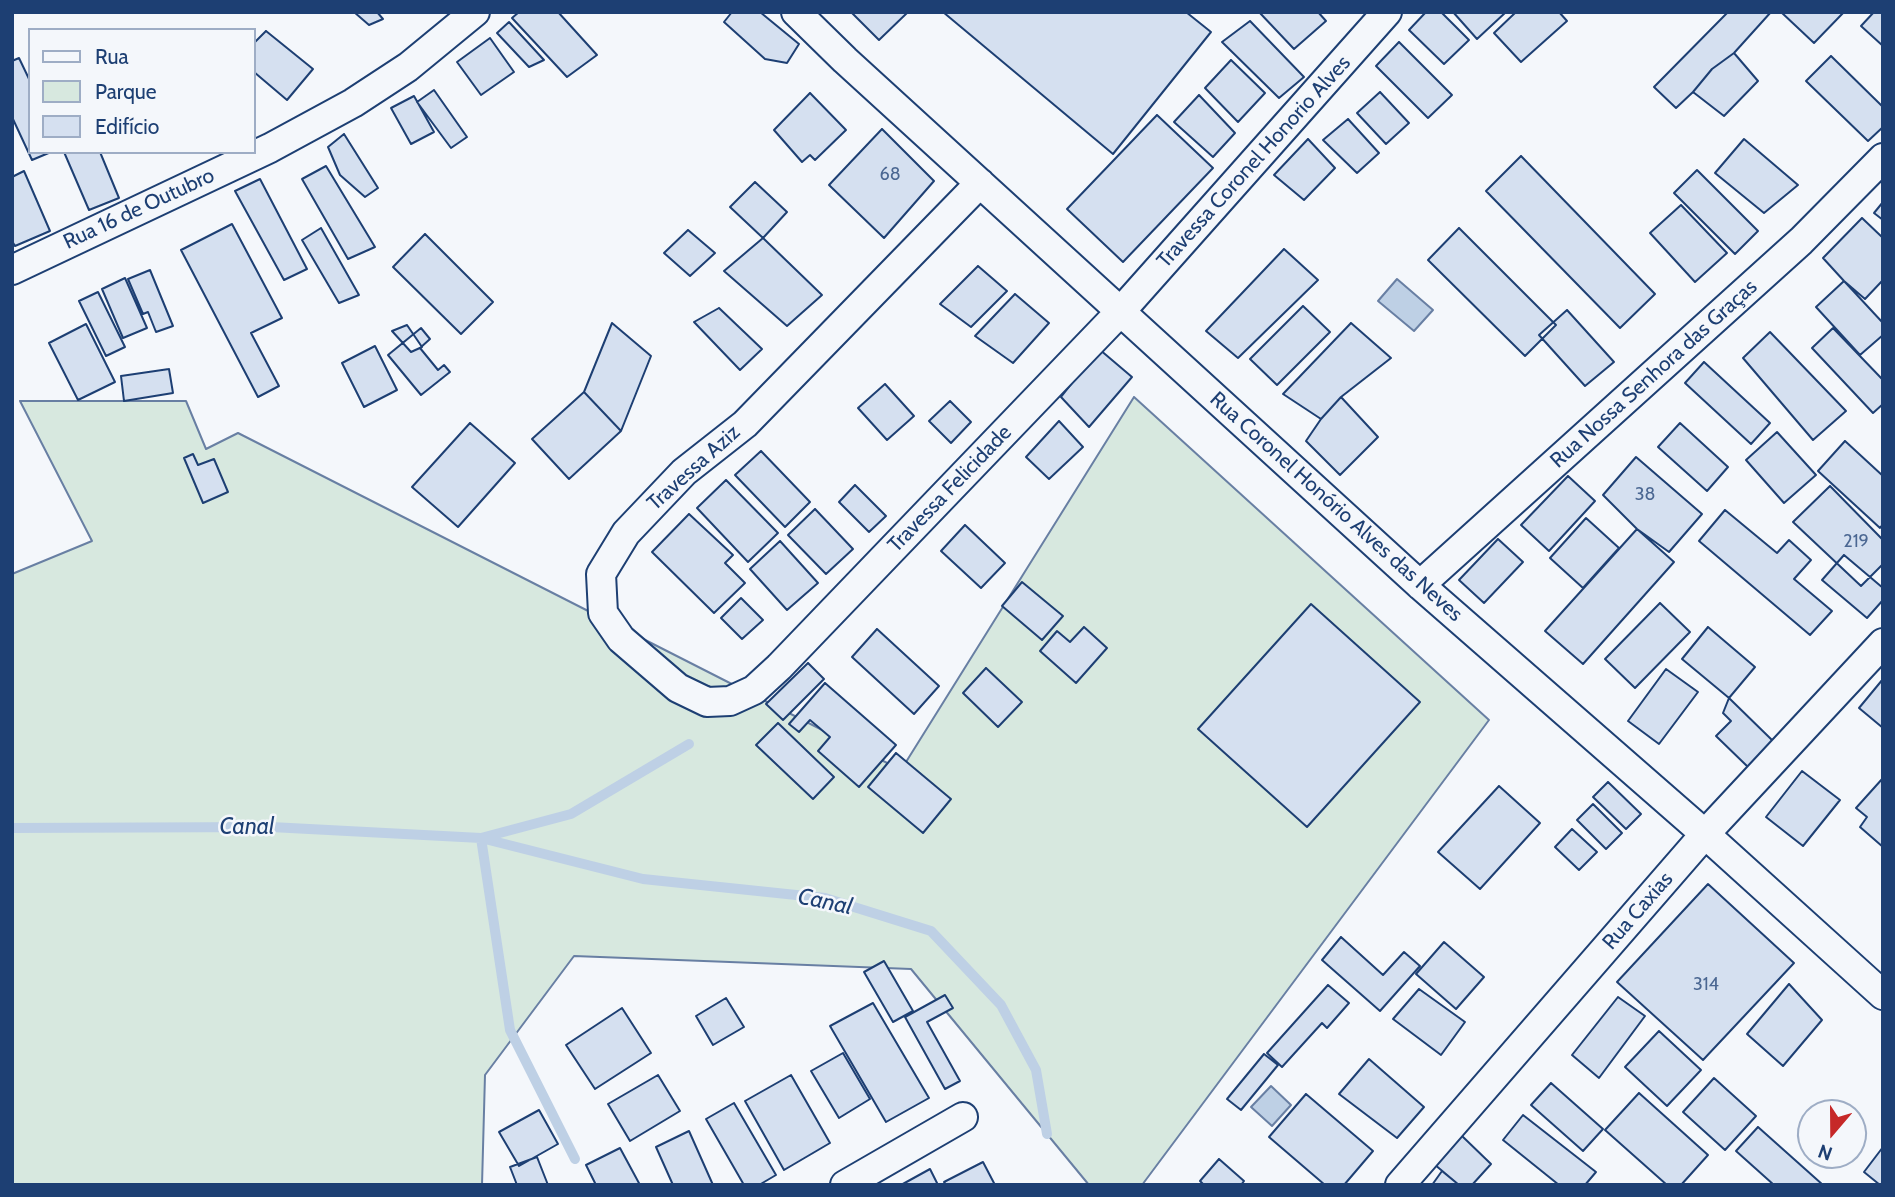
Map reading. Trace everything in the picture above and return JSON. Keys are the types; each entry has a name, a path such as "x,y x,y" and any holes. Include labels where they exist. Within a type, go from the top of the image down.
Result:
{"street":[{"name":"Rua 16 de Outubro","path":"12,270 270,148 353,103 408,67 475,12"},
{"name":"Rua Coronel Honório Alves das Neves","path":"796,12 1420,585 1705,834 1883,995"},
{"name":"Travessa Coronel Honorio Alves","path":"1121,311 1374,17"},
{"name":"Rua Nossa Senhora das Graças","path":"1420,585 1791,250 1883,158"},
{"name":"Travessa Aziz","path":"779,667 754,691 730,701 707,702 678,688 621,639 603,613 601,574 626,533 654,502 684,472 745,424 980,183"},
{"name":"Travessa Felicidade","path":"779,667 1121,311"},
{"name":"Rua Caxias","path":"1400,1185 1705,834 1883,643"},
{"path":"845,1185 963,1117"}],"green space":[{"path":"1134,397 1489,720 1142,1185 1089,1185 911,969 574,956 485,1075 482,1185 12,1185 12,574 92,541 20,401 186,401 206,449 238,433 901,770"}],"water":[{"path":"1397,279 1433,310 1414,331 1378,301"},
{"path":"1271,1086 1291,1105 1272,1126 1251,1107"}],"building":[{"path":"354,12 377,12 383,19 369,25"},
{"path":"519,12 558,12 597,55 567,77 512,18"},
{"path":"732,12 760,12 799,44 787,63 765,59 724,22"},
{"path":"851,12 908,12 879,40"},
{"path":"943,12 1186,12 1211,32 1113,154"},
{"path":"1259,12 1318,12 1326,21 1294,49"},
{"path":"1426,12 1441,12 1469,40 1444,64 1409,30"},
{"path":"1453,12 1506,12 1477,39"},
{"path":"1516,12 1559,12 1567,21 1521,62 1494,33"},
{"path":"1728,12 1771,12 1734,53 1712,69 1676,108 1654,87"},
{"path":"1781,12 1844,12 1814,43"},
{"path":"1874,12 1883,12 1883,46 1861,26"},
{"path":"1250,21 1304,77 1279,98 1222,42"},
{"path":"509,22 544,60 529,67 497,33"},
{"path":"266,31 313,69 287,100 256,74 256,41"},
{"path":"490,38 514,72 481,95 457,62"},
{"path":"1399,42 1452,95 1428,118 1376,66"},
{"path":"1734,53 1758,81 1724,116 1693,92 1712,69"},
{"path":"1831,56 1883,107 1883,127 1868,141 1806,81"},
{"path":"19,58 28,77 28,151 12,117 12,61"},
{"path":"1231,60 1265,93 1238,122 1205,88"},
{"path":"434,90 467,137 451,148 417,102"},
{"path":"1380,92 1409,123 1386,144 1357,113"},
{"path":"810,93 846,130 815,160 810,155 802,162 774,130"},
{"path":"1199,95 1235,133 1213,157 1174,122"},
{"path":"414,96 434,132 411,144 391,108"},
{"path":"1157,115 1213,168 1123,262 1067,209"},
{"path":"1348,119 1379,153 1357,173 1323,140"},
{"path":"882,129 934,181 884,238 829,185"},
{"path":"344,134 378,188 365,197 340,175 328,147"},
{"path":"1308,139 1335,168 1304,200 1274,175"},
{"path":"1744,139 1798,185 1764,213 1715,173"},
{"path":"29,154 46,154 32,160"},
{"path":"65,154 101,154 119,198 89,210"},
{"path":"1521,156 1655,294 1620,328 1486,191"},
{"path":"326,166 375,247 348,259 302,179"},
{"path":"1697,170 1758,231 1735,254 1674,193"},
{"path":"24,171 50,231 15,246 12,241 12,177"},
{"path":"260,179 307,269 284,280 235,191"},
{"path":"755,182 787,212 763,238 730,207"},
{"path":"1883,202 1883,220 1874,213"},
{"path":"1681,205 1727,253 1695,282 1650,233"},
{"path":"1862,218 1883,238 1883,280 1865,299 1823,258"},
{"path":"232,224 282,318 251,333 279,386 258,397 181,250"},
{"path":"321,228 359,295 339,303 302,240"},
{"path":"1459,228 1556,325 1525,356 1428,260"},
{"path":"688,230 715,253 690,276 664,253"},
{"path":"425,234 493,302 461,334 393,267"},
{"path":"763,238 822,295 787,326 724,271"},
{"path":"1284,249 1318,280 1238,358 1206,331"},
{"path":"978,266 1007,291 971,327 940,304"},
{"path":"150,270 173,326 156,332 148,312 143,314 128,279"},
{"path":"125,278 147,328 123,338 102,289"},
{"path":"1844,281 1883,323 1883,335 1860,355 1816,307"},
{"path":"98,292 125,347 106,356 79,301"},
{"path":"1015,294 1049,323 1013,363 975,336"},
{"path":"1303,306 1330,332 1277,385 1250,359"},
{"path":"719,308 762,349 740,370 694,322"},
{"path":"1567,310 1614,362 1585,386 1539,335"},
{"path":"612,323 651,356 621,431 584,392"},
{"path":"1351,323 1391,358 1341,397 1321,419 1283,394"},
{"path":"86,324 115,382 78,400 49,343"},
{"path":"407,325 422,347 411,352 392,331"},
{"path":"421,328 430,339 420,348 438,370 444,365 450,372 421,395 388,355"},
{"path":"1833,328 1883,380 1883,404 1873,413 1812,348"},
{"path":"1770,332 1846,411 1813,440 1743,358"},
{"path":"375,346 397,390 364,407 342,363"},
{"path":"1099,349 1132,377 1089,427 1061,397"},
{"path":"1704,362 1770,423 1751,444 1685,383"},
{"path":"169,369 173,393 124,401 121,376"},
{"path":"885,384 914,416 887,440 858,408"},
{"path":"584,392 621,431 569,479 532,439"},
{"path":"1341,397 1378,437 1340,475 1306,441"},
{"path":"950,401 971,422 951,443 929,421"},
{"path":"1059,421 1083,447 1049,479 1026,457"},
{"path":"470,423 515,463 458,527 412,487"},
{"path":"1680,423 1728,467 1707,491 1658,447"},
{"path":"1777,432 1816,475 1784,503 1746,460"},
{"path":"1845,441 1883,476 1883,524 1880,528 1818,471"},
{"path":"761,451 810,502 785,527 735,475"},
{"path":"193,454 198,465 214,459 228,492 203,503 184,458"},
{"path":"1636,457 1702,514 1669,552 1637,529 1603,495"},
{"path":"1568,476 1595,501 1549,551 1521,525"},
{"path":"726,480 778,533 748,562 697,508"},
{"path":"855,485 886,516 869,532 839,502"},
{"path":"1830,486 1883,540 1883,564 1861,586 1793,522"},
{"path":"815,509 853,549 826,574 788,535"},
{"path":"1725,510 1777,553 1789,540 1811,560 1794,579 1832,611 1810,635 1699,541"},
{"path":"689,514 733,555 725,563 745,583 714,613 652,552"},
{"path":"1586,518 1619,548 1583,588 1550,558"},
{"path":"965,525 1005,563 981,588 941,551"},
{"path":"1637,529 1674,562 1583,664 1545,631"},
{"path":"1498,539 1523,562 1484,603 1459,580"},
{"path":"780,541 818,583 787,610 750,569"},
{"path":"1844,555 1883,588 1883,600 1867,618 1822,580"},
{"path":"1022,582 1063,616 1042,640 1002,606"},
{"path":"741,598 763,620 742,639 721,618"},
{"path":"1660,603 1690,632 1635,688 1605,659"},
{"path":"1311,604 1420,702 1307,827 1198,729"},
{"path":"1084,627 1107,648 1076,683 1040,651 1057,631 1070,642"},
{"path":"1708,627 1755,667 1729,698 1682,659"},
{"path":"877,629 939,686 914,714 852,657"},
{"path":"808,663 824,679 783,720 766,704"},
{"path":"986,668 1022,702 998,727 963,693"},
{"path":"1666,669 1698,692 1659,744 1628,721"},
{"path":"1883,679 1883,728 1859,708"},
{"path":"825,683 896,745 859,787 818,751 830,737 810,720 799,732 789,724"},
{"path":"1729,698 1773,741 1748,767 1716,736 1731,721 1723,713"},
{"path":"778,723 834,777 813,799 756,745"},
{"path":"896,753 951,799 923,833 868,787"},
{"path":"1802,771 1840,800 1803,846 1766,817"},
{"path":"1883,778 1883,847 1860,827 1867,817 1856,808"},
{"path":"1608,782 1641,814 1626,829 1593,797"},
{"path":"1499,786 1540,823 1480,889 1438,852"},
{"path":"1593,804 1622,833 1606,849 1577,820"},
{"path":"1572,829 1597,852 1579,870 1555,847"},
{"path":"1708,884 1794,963 1703,1060 1617,982"},
{"path":"1341,937 1383,975 1404,952 1420,966 1380,1011 1322,960"},
{"path":"1444,942 1484,977 1456,1009 1416,974"},
{"path":"884,961 913,1011 893,1022 864,972"},
{"path":"1789,984 1822,1020 1783,1066 1747,1034"},
{"path":"1328,985 1349,1003 1327,1028 1322,1023 1282,1067 1267,1053"},
{"path":"1419,989 1465,1022 1441,1055 1393,1019"},
{"path":"945,995 953,1008 927,1022 960,1081 945,1089 905,1017"},
{"path":"1618,997 1645,1016 1599,1078 1572,1055"},
{"path":"726,998 744,1027 713,1045 696,1016"},
{"path":"873,1003 929,1098 886,1122 830,1026"},
{"path":"622,1008 651,1053 595,1089 566,1045"},
{"path":"1659,1031 1701,1070 1667,1106 1625,1067"},
{"path":"843,1053 870,1099 839,1118 811,1071"},
{"path":"1264,1054 1278,1065 1241,1110 1227,1099"},
{"path":"1369,1059 1424,1107 1397,1138 1339,1094"},
{"path":"658,1075 680,1111 630,1141 608,1104"},
{"path":"791,1075 830,1143 784,1170 745,1101"},
{"path":"1714,1078 1756,1116 1725,1150 1683,1112"},
{"path":"1551,1083 1603,1129 1583,1151 1531,1105"},
{"path":"1639,1093 1708,1155 1681,1185 1667,1185 1605,1130"},
{"path":"1306,1094 1373,1151 1344,1185 1325,1185 1269,1137"},
{"path":"734,1103 776,1175 759,1185 744,1185 706,1119"},
{"path":"539,1110 558,1144 519,1166 499,1132"},
{"path":"1523,1115 1596,1172 1585,1185 1559,1185 1503,1140"},
{"path":"1758,1127 1797,1162 1797,1169 1805,1169 1823,1185 1774,1185 1736,1151"},
{"path":"689,1131 713,1185 673,1185 656,1147"},
{"path":"1462,1136 1491,1164 1472,1185 1459,1185 1428,1159 1441,1143"},
{"path":"1883,1147 1883,1185 1864,1172"},
{"path":"620,1148 640,1185 596,1185 586,1165"},
{"path":"537,1157 548,1185 517,1185 510,1167"},
{"path":"1219,1159 1244,1181 1241,1185 1204,1185 1200,1181"},
{"path":"983,1162 995,1185 946,1185 944,1182"},
{"path":"930,1169 938,1185 901,1185"},
{"path":"1442,1171 1459,1185 1432,1185"}],"waterway":[{"name":"Canal","path":"575,1159 510,1030 481,838 571,814 689,744"},
{"name":"Canal","path":"12,828 271,827 481,838 643,879 825,898 931,931 1001,1005 1036,1070 1047,1134"}]}
